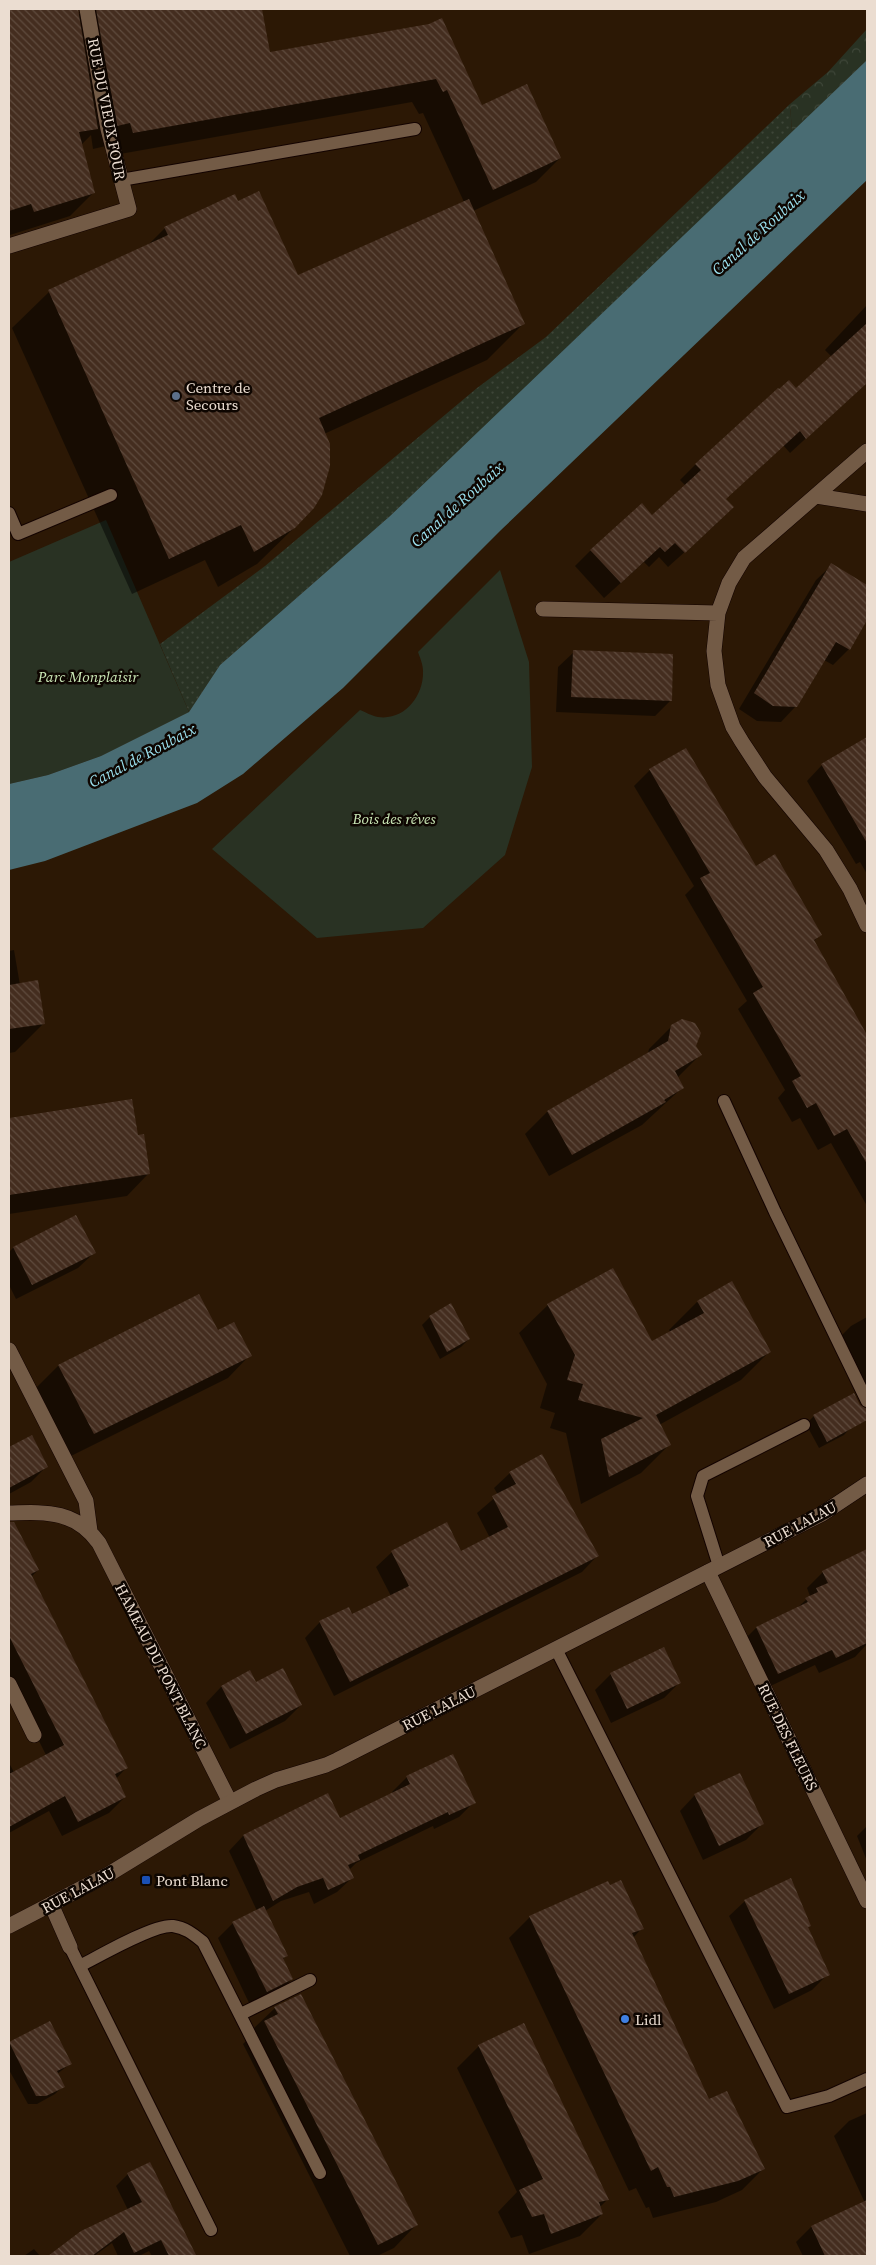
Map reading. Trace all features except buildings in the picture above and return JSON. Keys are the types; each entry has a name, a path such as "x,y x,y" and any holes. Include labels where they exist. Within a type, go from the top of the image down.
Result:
{"street":[{"name":"RUE DU VIEUX FOUR","path":"9,246 129,209 108,129 87,9"},
{"path":"867,450 744,558 728,583 718,613 714,651 718,685 733,727 754,762 826,850 850,889 867,925"},
{"path":"816,496 867,504"},
{"path":"543,609 718,613"},
{"name":"HAMEAU DU PONT BLANC","path":"9,1350 86,1501 90,1532"},
{"name":"RUE LALAU","path":"9,1926 110,1874 180,1830 230,1802 276,1780 326,1765 822,1514 867,1484"},
{"name":"HAMEAU DU PONT BLANC","path":"9,1513 28,1512 65,1516 79,1523 90,1532 99,1544 230,1802"},
{"name":"RUE DES FLEURS","path":"714,1569 867,1901"},
{"path":"9,1684 34,1735"},
{"path":"51,1904 70,1947"}],"lane":[{"path":"120,180 415,129"},
{"path":"9,513 18,534 111,495"},
{"path":"724,1102 867,1401"},
{"path":"714,1569 698,1496 703,1476 804,1425"},
{"path":"556,1649 787,2108 829,2096 867,2079"},
{"path":"80,1966 155,1929 171,1926 188,1930 203,1942 320,2173"},
{"path":"70,1947 211,2230"},
{"path":"240,2014 310,1980"}],"green space":[{"path":"867,29 867,60 792,132 790,104 828,72"},
{"path":"790,104 792,132 390,516 220,665 189,712 160,644 265,566 477,388 546,337"},
{"name":"Parc Monplaisir","path":"106,520 189,712 101,756 48,775 9,784 9,562"},
{"name":"Bois des rêves","path":"500,570 529,662 532,767 505,855 423,928 317,938 212,849 360,710 378,717 397,715 404,711 411,704 420,689 423,671 418,652"}],"water":[{"name":"Canal de Roubaix","path":"867,60 867,180 501,530 343,688 243,774 197,803 45,861 9,870 9,784 48,775 101,756 189,712 220,665 390,516"}],"place":[{"name":"Centre de Secours","path":"176,396"},
{"name":"Pont Blanc","path":"146,1880"},
{"name":"Lidl","path":"625,2019"}]}
